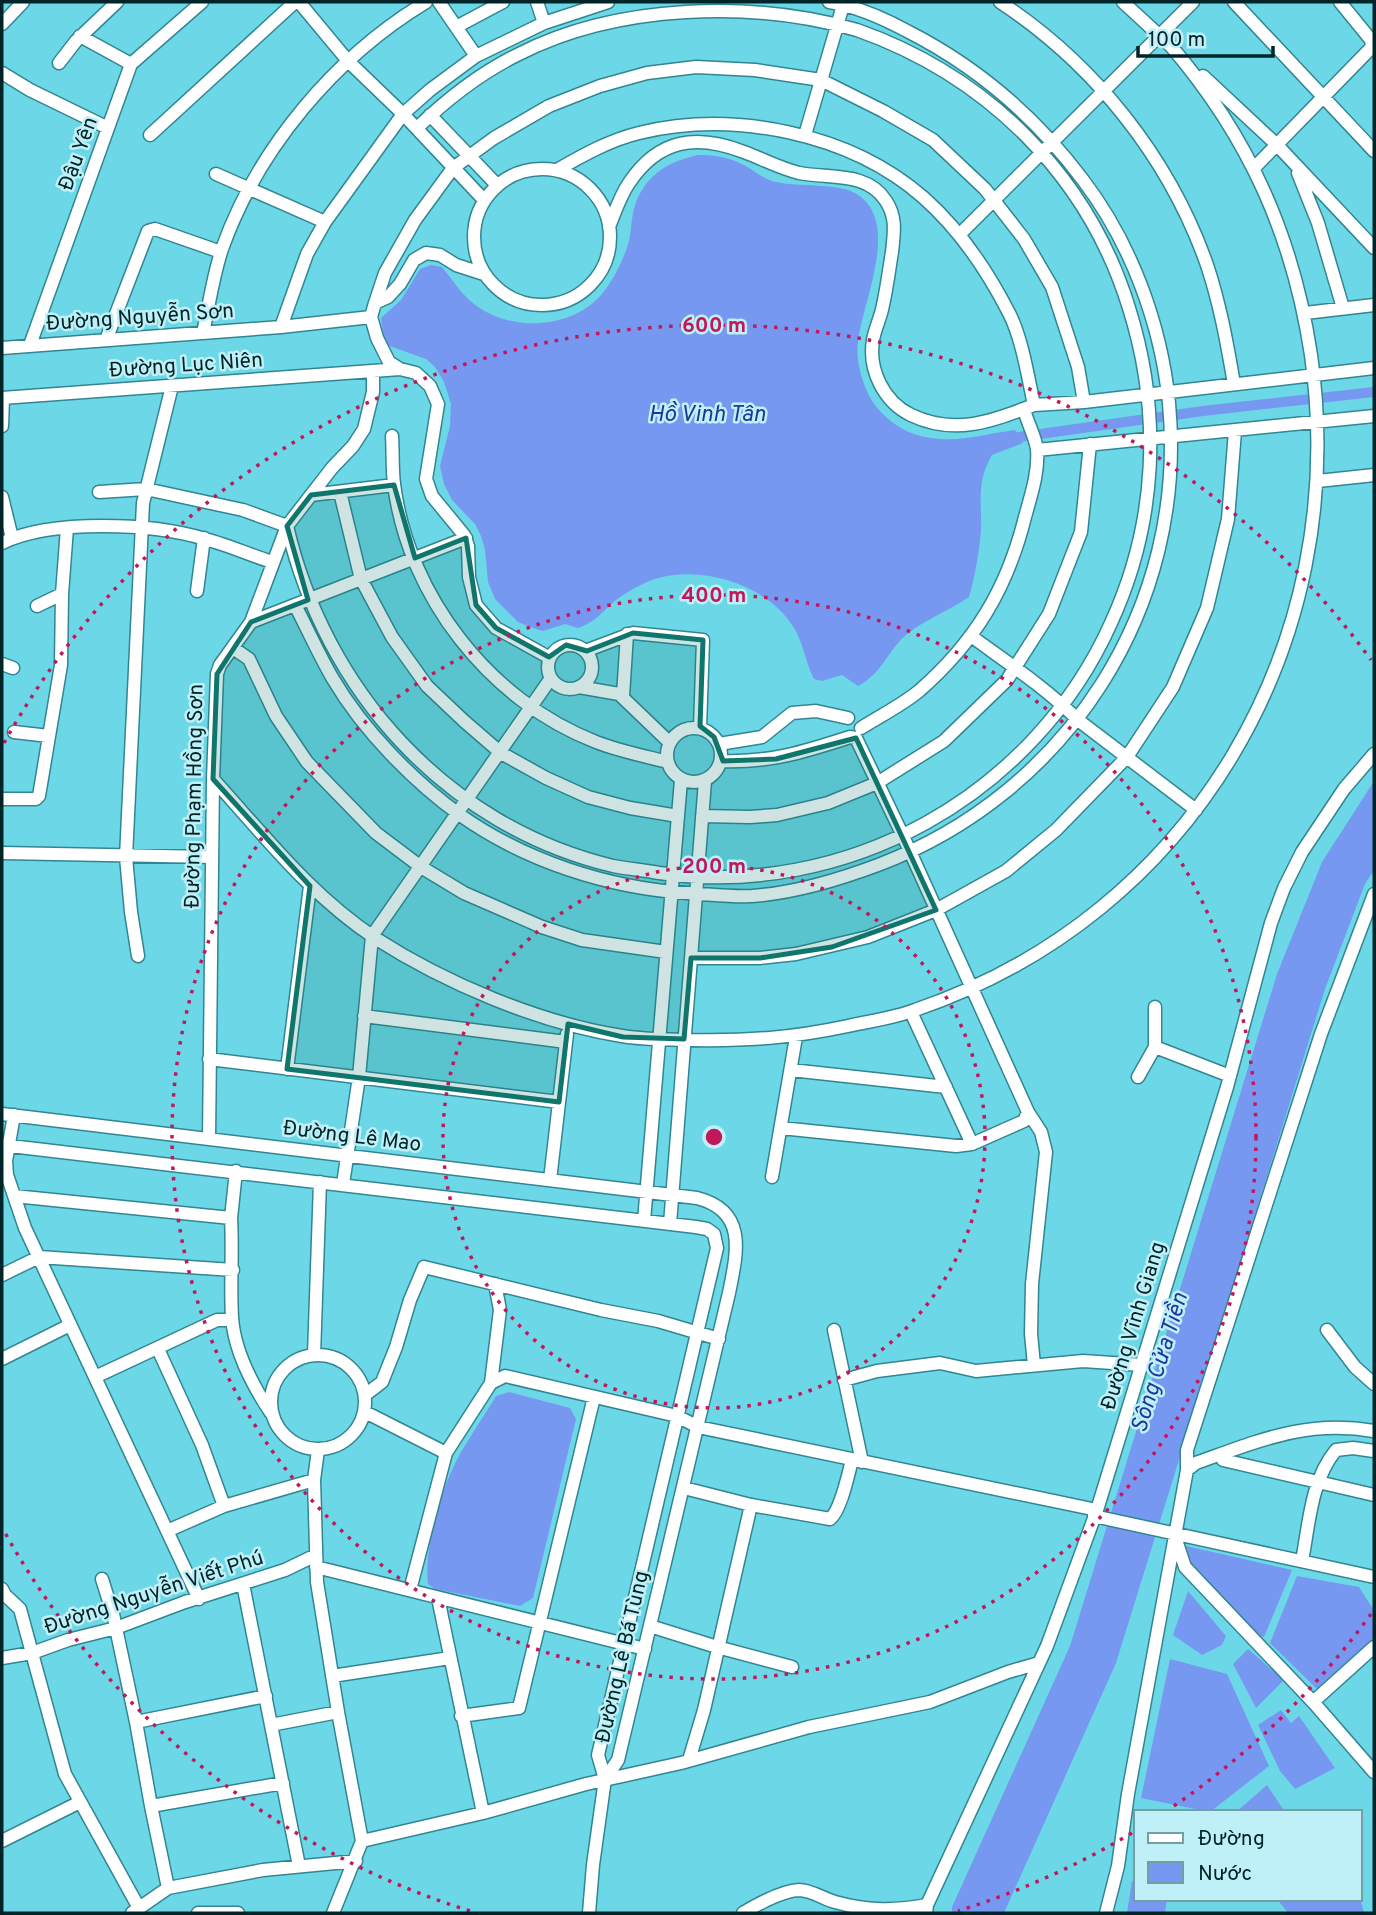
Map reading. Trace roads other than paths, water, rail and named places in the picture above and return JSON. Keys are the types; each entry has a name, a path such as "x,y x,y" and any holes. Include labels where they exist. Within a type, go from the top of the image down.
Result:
{"street":[{"path":"2,24 23,2"},
{"path":"59,62 80,36 117,2"},
{"name":"Đậu Yên","path":"30,345 131,64 202,2"},
{"path":"150,135 297,2 348,61 417,128 484,200"},
{"path":"203,333 221,252 236,214 249,188 289,128 348,61 402,16 426,2"},
{"path":"439,2 476,56"},
{"path":"456,27 503,2"},
{"path":"537,2 544,23"},
{"path":"281,327 303,265 325,222 403,114 476,56 544,23 608,2"},
{"path":"295,605 335,682 377,739 413,775 459,814 529,853 589,876 629,887 752,896 832,882 911,852 958,827 1002,796 1042,760 1078,720 1115,663 1130,633 1155,564 1167,504 1172,432 1168,397 1158,339 1142,288 1120,239 1093,193 1053,141 1025,111 984,77 940,47 843,3 829,2"},
{"path":"999,2 1027,20 1074,60 1104,92 1152,154 1182,207 1206,264 1224,323 1234,384"},
{"path":"1123,2 1277,145 1374,248"},
{"path":"959,235 1193,2"},
{"path":"1234,2 1374,151"},
{"path":"1254,168 1372,47 1371,40 1340,2"},
{"path":"805,135 843,3"},
{"path":"99,492 146,489 243,510 287,526 308,600 337,658 373,712 417,760 468,801 514,828 563,850 615,866 697,878 736,878 779,874 822,865 903,836 952,808 996,775 1037,737 1063,705 1101,646 1124,596 1140,542 1150,487 1151,434 1138,337 1122,283 1098,231 1067,183 1031,139 988,101 942,68 891,43 838,24 784,13 730,9 675,11 575,31 516,55 477,80 417,128"},
{"path":"570,14 575,31"},
{"path":"80,36 131,64"},
{"path":"213,779 310,886 372,936 423,966 531,1014 623,1037 738,1041 796,1037 911,1012 971,989 1071,931 1108,902 1159,854 1196,810 1230,761 1253,719 1282,655 1304,575 1318,481 1314,380 1304,313 1283,233 1254,168 1221,110 1170,45"},
{"path":"550,658 496,628 476,605 469,577 466,538 432,496 426,479 438,404 430,386 415,373 400,369 389,362 377,338 371,317 385,273 415,219 453,169 494,138 549,106 600,86 647,73 696,67 743,69 821,80 883,111 933,140 985,189 1024,239 1052,287 1078,367 1084,402"},
{"path":"2,73 30,90 108,128"},
{"path":"430,115 496,185"},
{"path":"557,170 610,143 639,133 684,126 715,123 746,125 805,135 878,164 923,197 959,235 978,260 1010,315 1036,446 1036,474 1020,538 1002,587 971,636 953,658 917,692 861,728"},
{"path":"609,227 628,184 646,161 669,146 694,141 718,144 746,153 772,166 802,173 859,180 884,198 895,225 883,307 872,342 874,369 884,394 902,411 919,419 951,425 985,423 1028,411 1084,402 1168,397 1234,384 1314,380 1374,368"},
{"path":"1294,163 1311,203 1343,308"},
{"path":"541,168 557,170 578,179 593,191 604,208 609,227 609,246 599,274 587,289 561,303 532,305 513,299 497,289 484,274 476,256 473,237 476,218 484,200 496,185 522,171 541,168"},
{"path":"216,174 325,222"},
{"path":"106,340 148,231 155,229 221,252"},
{"path":"375,303 387,297 400,284 414,260 426,253 440,255 456,265 484,274"},
{"path":"1304,313 1374,305"},
{"name":"Đường Nguyễn Sơn","path":"2,348 281,327 371,317"},
{"name":"Đường Lục Niên","path":"2,398 400,369"},
{"name":"Đường Phạm Hồng Sơn","path":"209,1139 213,779 217,674 220,665 251,622 287,526 354,446 364,429 373,392 373,372"},
{"path":"138,956 126,857 141,527 146,489 172,386"},
{"path":"2,398 2,426"},
{"path":"1036,446 1090,444 1151,434 1235,431 1317,419 1374,416"},
{"path":"691,958 760,958 832,947 902,925 936,910 1006,871 1056,831 1127,757 1173,687 1207,608 1228,519 1235,431"},
{"path":"392,436 394,485 403,525 428,589 471,654 498,681 533,707 595,741 668,762"},
{"path":"702,816 750,817 803,810 853,794 877,783 944,741 1007,680 1049,614 1081,532 1090,444"},
{"path":"1318,481 1374,475"},
{"path":"311,495 394,485"},
{"path":"341,492 361,579 391,637 426,686 501,753 546,778 588,797 678,816"},
{"path":"2,496 7,541 37,531 141,527 204,538 272,562"},
{"path":"2,799 38,798 61,665 62,594 67,528"},
{"path":"197,591 204,538"},
{"path":"251,622 466,538"},
{"path":"1135,560 1155,564"},
{"path":"37,606 62,594"},
{"path":"586,651 628,634 703,640 700,729"},
{"path":"623,696 628,634"},
{"path":"971,636 1196,810"},
{"path":"579,687 592,671 591,660 586,651 577,646 566,645 557,649 550,658 548,668 551,678 564,688 579,687 623,696 669,742"},
{"path":"233,648 249,659 276,716 307,762 376,833 421,867 464,893 542,927 582,940 666,952"},
{"path":"343,1185 359,1077 372,936 551,678"},
{"path":"719,744 762,737 792,713 816,711 848,718"},
{"path":"700,729 714,737 719,744 720,761 712,776 705,781 697,783 681,780 674,775 668,762 669,742 682,730 700,729"},
{"path":"14,732 49,736"},
{"path":"720,761 776,759 852,737 857,740 911,852 1028,1112 1041,1132 1046,1152 1031,1284 1034,1365"},
{"name":"Đường Vĩnh Giang","path":"927,1909 1039,1663 1099,1515 1230,1076 1271,923 1284,888 1302,852 1344,789 1374,754"},
{"path":"644,1221 681,780"},
{"path":"6,1146 670,1224 705,781"},
{"path":"2,853 212,857"},
{"path":"287,1069 310,886"},
{"path":"1106,1913 1118,1866 1169,1532 1187,1470 1187,1450 1321,1034 1374,894"},
{"path":"1138,1077 1154,1047 1155,1007"},
{"path":"911,1012 972,1144"},
{"path":"363,1016 566,1042"},
{"path":"550,1180 568,1024"},
{"path":"772,1177 796,1037"},
{"path":"1154,1047 1230,1076"},
{"path":"209,1059 559,1102"},
{"path":"792,1070 946,1087"},
{"path":"781,1128 948,1146 972,1144 1024,1121 1028,1112"},
{"path":"8,1114 7,1168 24,1228 199,1599"},
{"name":"Đường Lê Mao","path":"8,1114 697,1198 715,1204 725,1213 736,1234 737,1254"},
{"path":"236,1171 231,1218 232,1320 242,1356 258,1394 279,1430 303,1447 318,1450 334,1447 348,1439 359,1427 365,1412 365,1395 360,1380 351,1367 337,1358 306,1356 291,1362 280,1373 272,1394 273,1416"},
{"path":"314,1355 320,1182"},
{"path":"14,1196 231,1218"},
{"name":"Đường Lê Bá Tùng","path":"605,1779 598,1755 717,1248 713,1234 707,1229 670,1224"},
{"name":"Đường Lê Bá Tùng","path":"605,1779 618,1760 737,1254"},
{"path":"2,1275 39,1257 233,1270"},
{"path":"365,1395 382,1382 424,1268 658,1321 719,1339"},
{"path":"410,1590 446,1453 491,1383 500,1310 495,1284"},
{"path":"95,1377 217,1320 232,1320"},
{"path":"2,1359 70,1325"},
{"path":"684,1488 751,1505 831,1519 857,1461 834,1330"},
{"path":"1328,1330 1354,1367 1374,1384"},
{"path":"158,1349 202,1445 224,1506"},
{"path":"844,1380 877,1371 940,1363 976,1371 1094,1360 1142,1365"},
{"path":"491,1383 505,1376 677,1416 698,1427 1374,1577"},
{"path":"461,1716 519,1708 594,1397"},
{"path":"365,1412 446,1453"},
{"path":"1187,1470 1196,1463 1273,1435 1340,1426 1374,1431"},
{"path":"1302,1561 1318,1482 1326,1462 1336,1450 1353,1448 1374,1451"},
{"path":"318,1450 314,1480 317,1582 362,1841 333,1913"},
{"path":"1223,1460 1374,1495"},
{"path":"167,1531 224,1506 314,1480"},
{"path":"689,1760 704,1710 751,1505"},
{"path":"1169,1532 1185,1567 1313,1702 1374,1772"},
{"path":"316,1561 438,1598 645,1649"},
{"name":"Đường Nguyễn Viết Phú","path":"2,1658 32,1653 68,1640 116,1628 185,1602 316,1561"},
{"path":"102,1579 116,1628 168,1888"},
{"path":"243,1584 299,1866"},
{"path":"2,1589 20,1609 65,1774 135,1911 168,1888 263,1870 356,1861"},
{"path":"438,1598 483,1813"},
{"path":"650,1626 792,1667"},
{"path":"1313,1702 1374,1647"},
{"path":"332,1676 450,1658"},
{"path":"362,1841 483,1813 808,1727 930,1702 1039,1663"},
{"path":"136,1722 265,1696"},
{"path":"271,1726 338,1712"},
{"path":"589,1913 605,1779"},
{"path":"151,1806 283,1783"},
{"path":"2,1841 80,1802"},
{"path":"743,1913 772,1898 798,1890 834,1902 881,1912 927,1909"},
{"path":"198,1913 238,1913"}],"water":[{"name":"Hồ Vinh Tân","path":"698,155 732,160 776,182 838,188 855,193 869,206 876,222 878,241 876,263 857,351 862,379 870,397 893,423 924,437 958,439 1015,430 1023,443 992,455 987,465 981,492 980,539 969,597 907,634 873,675 858,686 842,675 822,681 814,679 796,631 779,610 745,587 703,575 662,577 643,584 578,628 565,624 543,631 518,622 495,599 488,582 481,536 475,524 452,500 444,484 440,466 450,426 451,404 444,382 435,367 426,359 384,344 381,318 401,300 420,269 431,265 442,267 474,304 505,319 522,323 557,321 588,307 605,290 620,264 628,245 635,204 644,187 668,166"},
{"name":"Sông Cửa Tiền","path":"1374,781 1374,870 1365,884 1325,989 1116,1663 1004,1913 952,1913 952,1907 1070,1646 1277,974 1322,862"},
{"path":"509,1392 570,1408 576,1419 533,1598 520,1606 435,1589 428,1584 427,1571 433,1527 451,1472 496,1396"},
{"path":"1182,1545 1292,1570 1264,1637 1256,1635 1188,1565"},
{"path":"1297,1576 1359,1587 1373,1609 1374,1642 1317,1689 1270,1643"},
{"path":"1188,1591 1226,1636 1222,1645 1202,1655 1173,1635"},
{"path":"1248,1649 1284,1680 1256,1708 1233,1664"},
{"path":"1170,1659 1227,1674 1269,1766 1213,1810 1141,1798"},
{"path":"1281,1710 1291,1723 1299,1716 1335,1768 1295,1789 1280,1771 1258,1725"},
{"path":"1267,1785 1284,1810 1238,1810"},
{"path":"1132,1881 1134,1901 1167,1901 1165,1913 1127,1913"},
{"path":"1279,1901 1361,1901 1364,1913 1288,1913"}],"waterway":[{"path":"1019,437 1203,411 1374,392"}]}
